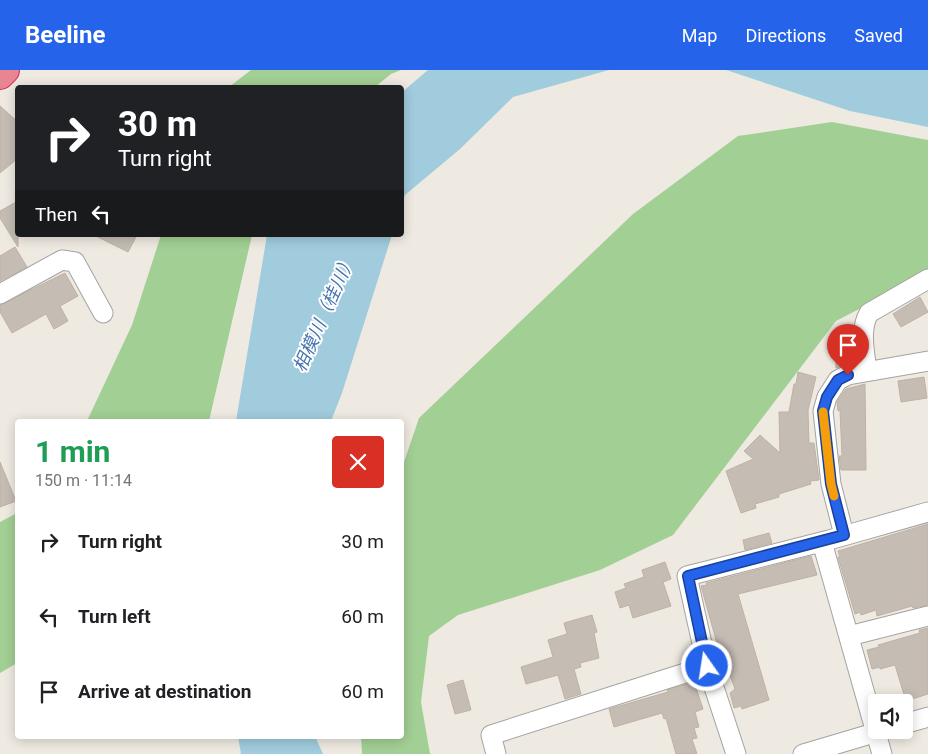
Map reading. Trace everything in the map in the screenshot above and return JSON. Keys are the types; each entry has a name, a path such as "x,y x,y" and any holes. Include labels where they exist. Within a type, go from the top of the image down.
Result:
{"highway":[{"path":"0,75 5,70"}],"street":[{"path":"0,294 62,260 75,262 103,313"},
{"path":"867,372 863,329 864,321 869,313 928,279"},
{"path":"844,535 831,484 823,411 827,397 838,380 848,375 928,361"},
{"path":"736,754 707,666 688,576 822,542 928,512"},
{"path":"822,542 868,694"},
{"path":"849,636 928,616"},
{"path":"496,754 491,736 707,666"},
{"path":"913,721 928,717"},
{"path":"803,754 868,735"},
{"path":"881,739 882,754"}],"green space":[{"path":"251,70 401,70 391,74 377,85 232,85"},
{"path":"832,122 928,140 928,273 836,321 673,535 600,570 458,615 429,636 421,702 430,754 362,754 361,739 404,739 404,462 419,418 633,214 738,136"},
{"path":"160,237 252,237 209,419 88,419 132,325"},
{"path":"15,514 15,664 0,673 0,522"}],"water":[{"path":"428,70 609,70 513,97 460,149 405,195 404,198 404,90"},
{"path":"726,70 928,70 928,127 850,111"},
{"name":"相模川（桂川）","path":"267,237 391,237 342,393 332,419 236,419"},
{"path":"238,739 316,739 323,754 241,754"}],"building":[{"path":"0,106 15,119 15,160 0,173"},
{"path":"15,203 15,237 18,237 18,247 0,218 0,211"},
{"path":"98,237 136,237 128,252"},
{"path":"15,247 27,267 0,281 0,256"},
{"path":"65,273 78,296 60,306 68,321 54,329 46,314 12,333 0,312 0,305"},
{"path":"920,297 928,312 901,327 893,314"},
{"path":"835,331 853,363 836,368"},
{"path":"798,372 816,377 808,410 809,443 814,443 819,480 810,481 811,484 755,504 756,508 741,513 726,471 753,459 744,451 760,435 780,453 779,412 789,412"},
{"path":"924,377 927,398 901,402 898,381"},
{"path":"865,384 866,470 841,470 839,456 842,456 840,410 838,411 837,402 846,389"},
{"path":"0,462 15,501 0,507"},
{"path":"928,524 928,605 913,608 912,606 877,616 876,610 861,615 860,612 855,614 838,557 840,557 838,551"},
{"path":"769,533 772,543 745,550 743,540"},
{"path":"811,556 817,575 738,594 769,700 742,709 741,706 734,708 730,693 735,689 726,664 723,665 701,586 707,585 706,583"},
{"path":"665,562 671,579 663,582 671,606 633,618 629,605 620,608 615,592 626,588 624,584 644,577 642,570"},
{"path":"592,615 597,632 594,633 599,658 580,663 581,667 574,669 581,694 565,699 558,675 526,684 521,667 553,657 548,640 567,634 564,623"},
{"path":"928,628 928,694 913,699 913,694 904,694 895,665 872,669 867,650 920,633 919,630"},
{"path":"463,680 471,710 455,714 447,685"},
{"path":"694,682 703,709 695,712 699,727 694,728 697,738 692,739 697,754 676,754 666,718 664,719 662,713 614,727 609,709 668,692 667,690"}],"slow traffic":[{"path":"823,412 834,496"}],"route":[{"path":"707,666 691,598 688,576 844,535 831,484 823,411 827,397 838,380 848,375"}]}
